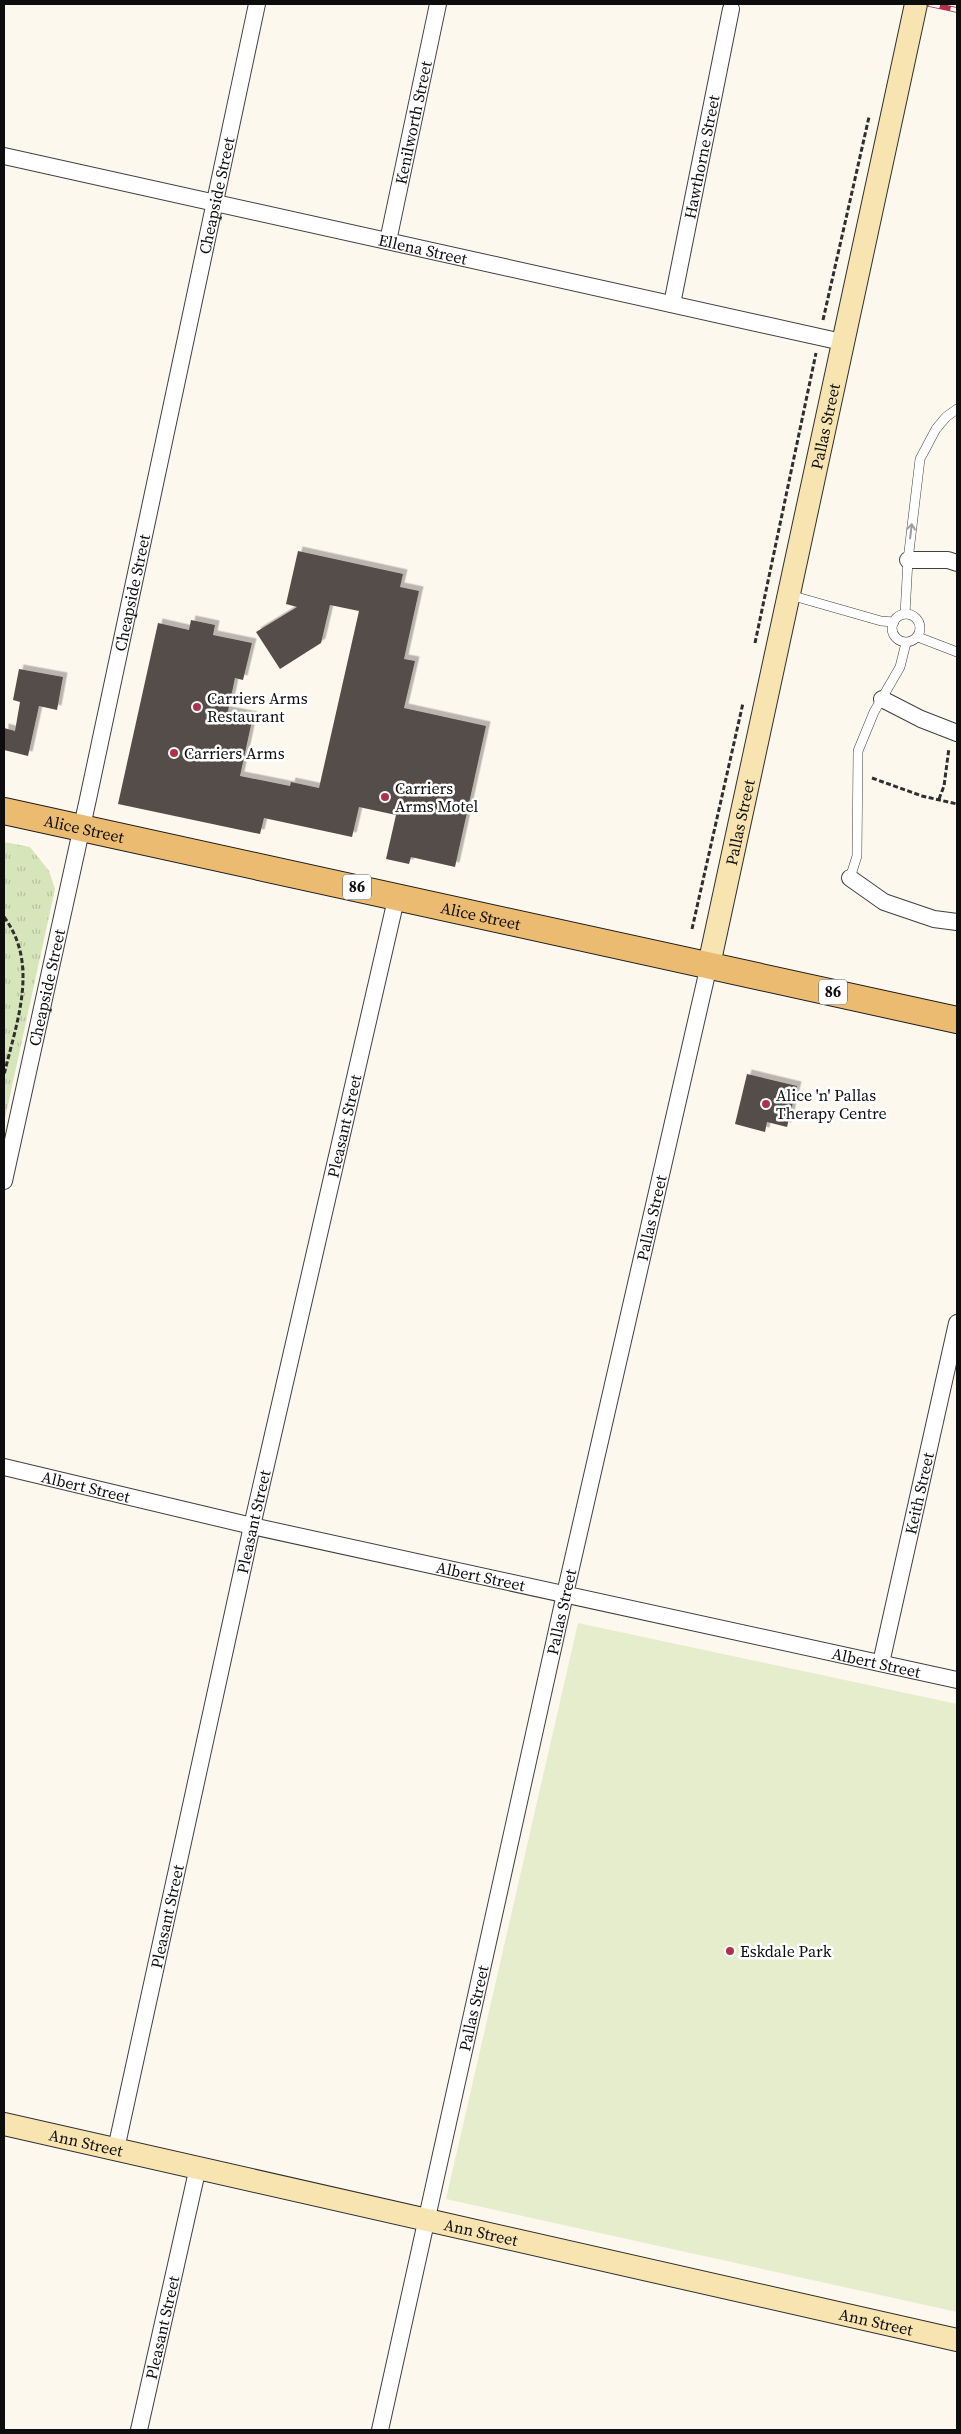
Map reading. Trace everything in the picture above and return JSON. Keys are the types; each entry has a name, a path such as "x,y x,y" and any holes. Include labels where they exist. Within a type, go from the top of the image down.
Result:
{"main road":[{"name":"Alice Street","path":"4,811 397,895 957,1020"}],"street":[{"name":"Cheapside Street","path":"4,1181 82,827 257,4"},
{"name":"Kenilworth Street","path":"388,242 438,4"},
{"name":"Pallas Street","path":"380,2430 565,1594 710,965 790,595 842,342 916,4"},
{"name":"Hawthorne Street","path":"672,304 731,9"},
{"name":"Ellena Street","path":"4,156 842,342"},
{"path":"908,560 948,560 957,563"},
{"path":"882,699 954,738"},
{"path":"850,878 884,902 934,919 957,922"},
{"name":"Pleasant Street","path":"116,2149 252,1526 397,895"},
{"name":"Keith Street","path":"881,1663 957,1323"},
{"name":"Albert Street","path":"4,1467 252,1526 957,1680"},
{"name":"Ann Street","path":"4,2124 198,2166 957,2340"},
{"name":"Pleasant Street","path":"139,2430 198,2166"}],"lane":[{"path":"905,614 908,560 920,459 936,429 946,417 957,409"},
{"path":"790,595 881,621 894,622 905,614"},
{"path":"850,878 857,856 858,751 865,731 900,667 906,643 918,637 921,628 918,619 905,614"},
{"path":"894,622 894,636 906,643"},
{"path":"918,637 957,652"}],"path":[{"path":"755,645 816,355"},
{"path":"692,929 744,700"},
{"path":"939,799 944,786 947,757 954,738"},
{"path":"857,772 905,790 957,804"},
{"path":"4,918 16,937 24,969 24,986 4,1076"}],"green space":[{"path":"4,842 30,847 49,871 55,889 4,1123"},
{"name":"Eskdale Park","path":"578,1623 957,1704 957,2312 446,2199"}],"building":[{"path":"298,551 403,574 400,587 419,591 404,659 415,661 404,708 486,726 455,867 411,857 409,864 386,859 396,815 359,807 352,837 264,818 260,834 118,804 158,623 189,630 191,620 215,625 213,635 252,643 243,680 235,678 228,711 253,716 240,776 290,786 291,782 319,788 359,611 330,605 321,643 280,669 256,632 297,607 286,604"},
{"path":"19,669 63,677 57,710 39,706 28,756 4,750 4,728 15,731 20,702 13,700"},
{"name":"Alice 'n' Pallas Therapy Centre","path":"747,1074 797,1086 787,1127 767,1122 765,1132 735,1124"}],"railway":[{"path":"929,4 957,10"}],"place":[{"name":"Carriers Arms Restaurant","path":"197,707"},
{"name":"Carriers Arms","path":"174,753"},
{"name":"Carriers Arms Motel","path":"385,797"},
{"name":"Alice 'n' Pallas Therapy Centre","path":"766,1104"},
{"name":"Eskdale Park","path":"730,1951"}]}
